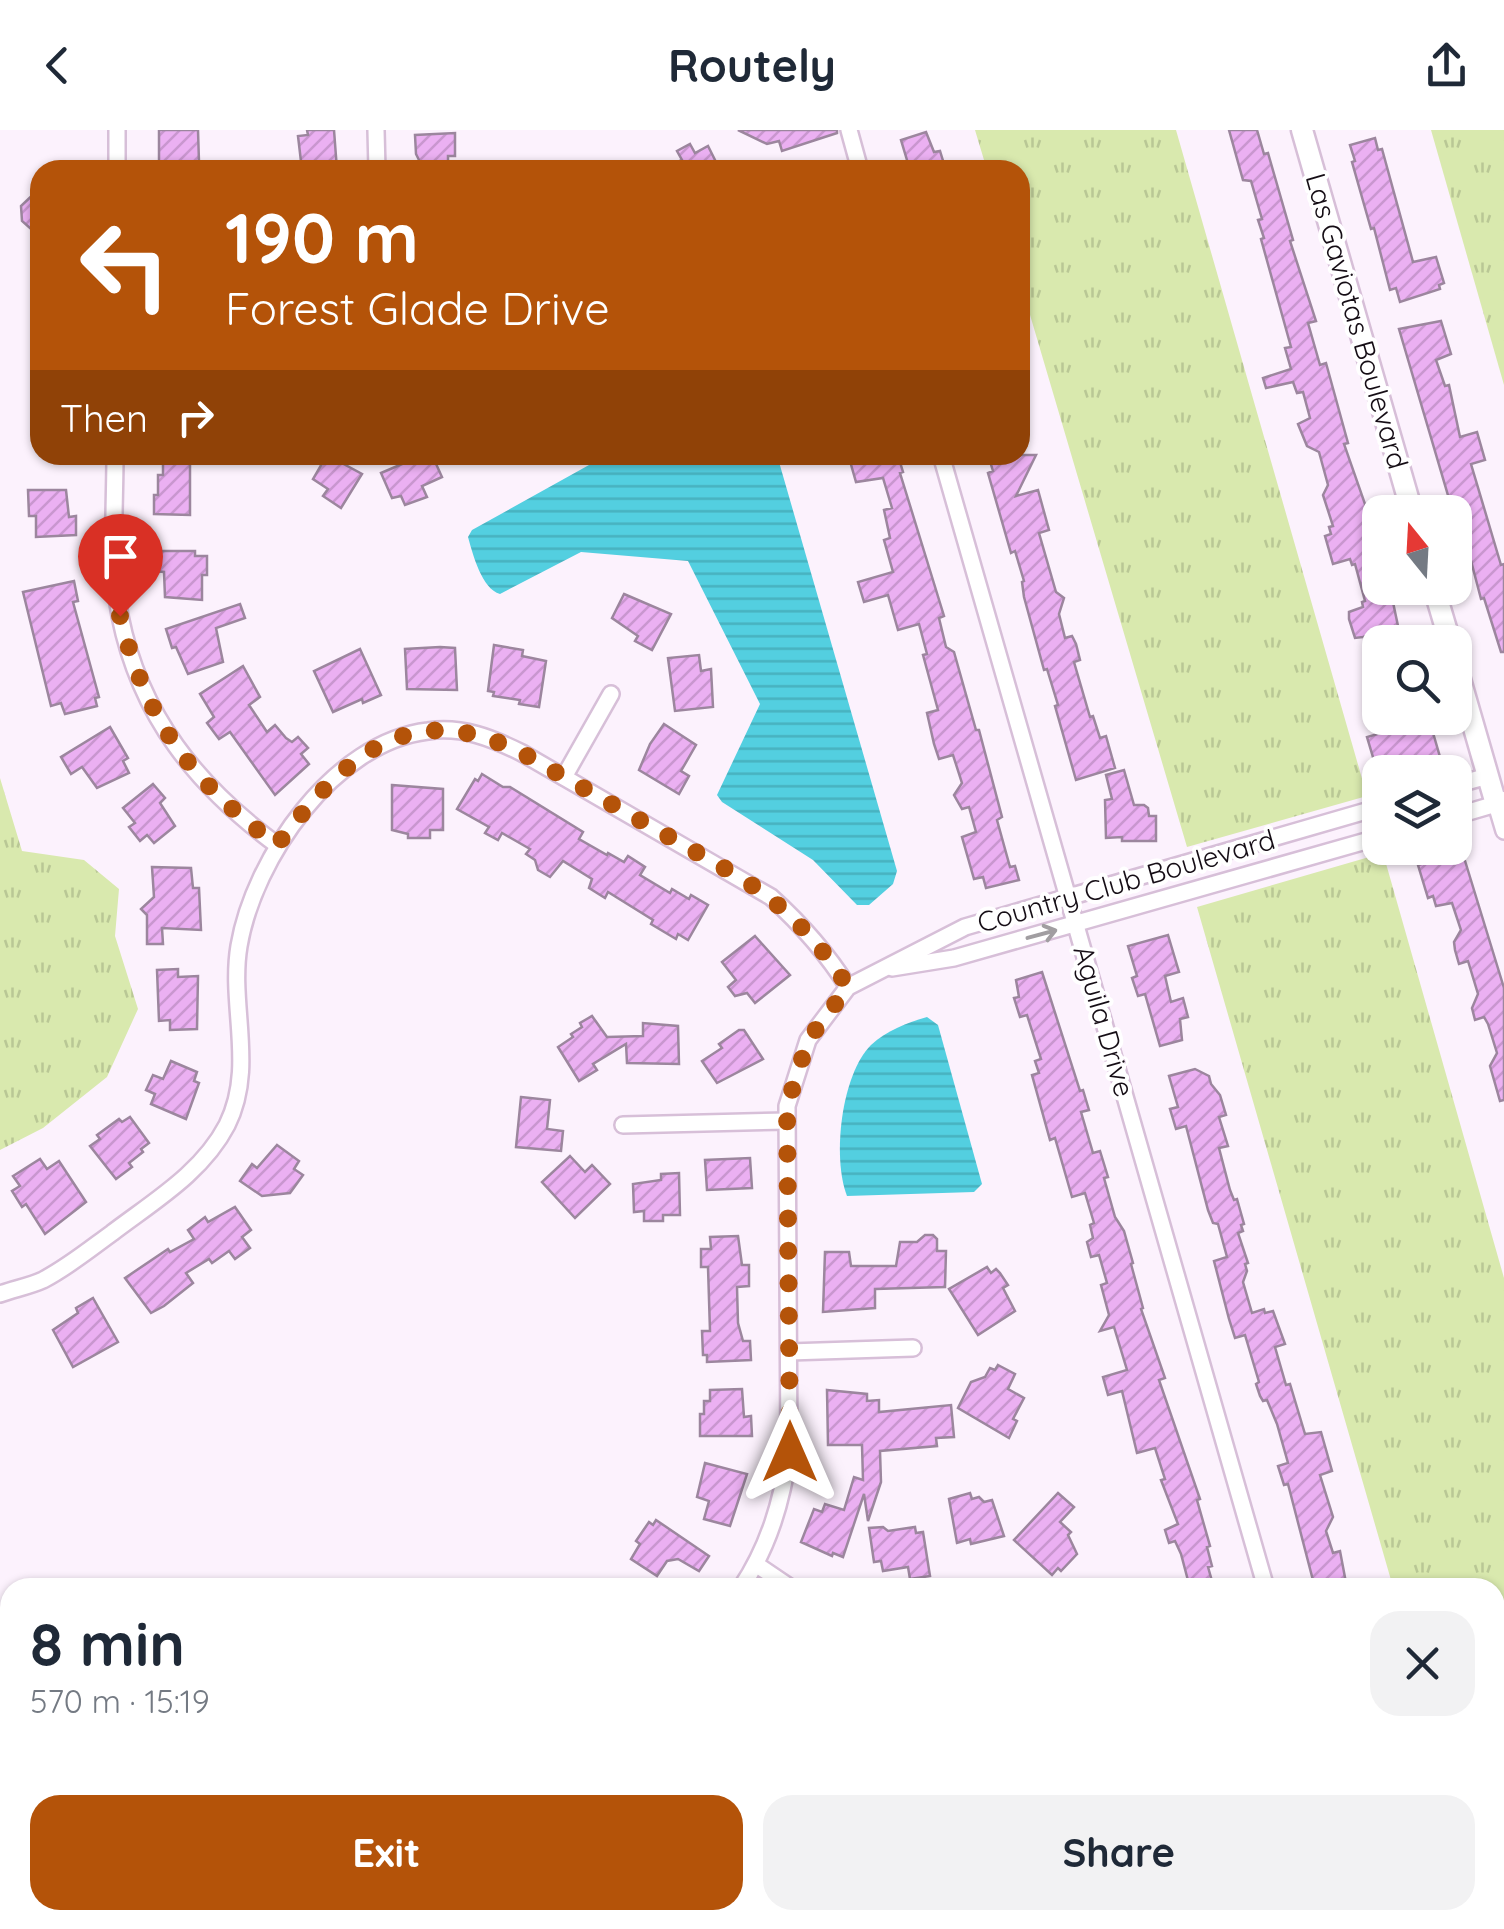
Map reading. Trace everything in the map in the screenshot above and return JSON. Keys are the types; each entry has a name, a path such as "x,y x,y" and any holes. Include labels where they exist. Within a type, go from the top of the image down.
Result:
{"street":[{"path":"117,130 117,160"},
{"path":"376,130 377,160"},
{"path":"849,130 857,160"},
{"name":"Las Gaviotas Boulevard","path":"1302,130 1407,495"},
{"path":"115,465 114,568 120,616 132,662 151,705 194,772 239,817 277,845"},
{"name":"Aguila Drive","path":"944,465 1263,1578"},
{"path":"564,777 612,694"},
{"path":"1472,708 1496,773 1504,832"},
{"path":"0,1294 63,1269 188,1177 226,1127 236,1103 242,1069 238,950 246,913 277,845 308,806 368,751 397,737 429,730 462,730 493,738 564,777 772,897 801,924 848,987"},
{"path":"1472,780 1496,773"},
{"path":"1472,811 1500,803"},
{"name":"Country Club Boulevard","path":"748,1578 782,1499 790,1452 787,1106 808,1040 848,987 949,933 1362,812"},
{"name":"Country Club Boulevard","path":"878,970 954,958 1362,843"},
{"path":"623,1125 787,1121"},
{"path":"789,1352 913,1348"},
{"path":"756,1565 776,1578"}],"green space":[{"path":"975,130 1176,130 1362,779 1362,797 1187,847 1030,315 1030,160 984,160"},
{"path":"1431,130 1504,130 1504,385"},
{"path":"0,778 22,851 84,860 119,889 115,936 138,1009 107,1077 43,1128 0,1150"},
{"path":"1362,859 1362,865 1386,865 1504,1278 1504,1578 1390,1578 1197,907"}],"water":[{"path":"589,465 780,465 897,871 893,884 869,905 857,905 813,860 717,795 760,704 688,561 581,552 500,594 483,579 468,537 472,530"},
{"path":"927,1017 938,1025 982,1184 974,1192 847,1196 842,1180 840,1139 852,1076 877,1040"}],"building":[{"path":"159,130 198,130 199,160 159,160"},
{"path":"307,130 334,130 336,160 301,160 298,136 308,135"},
{"path":"738,130 837,133 782,151 779,141 767,144"},
{"path":"1229,130 1257,130 1264,154 1268,153 1293,240 1290,241 1316,321 1308,323 1320,365 1326,363 1348,443 1344,444 1362,496 1362,590 1350,559 1333,564 1325,536 1331,534 1329,527 1333,526 1323,495 1328,485 1319,452 1307,446 1298,424 1310,418 1303,392 1297,393 1293,382 1266,388 1263,378 1291,369 1285,348 1291,347 1261,239 1264,238 1258,220 1262,219 1251,181 1243,180"},
{"path":"926,132 934,152 940,151 943,160 907,160 901,140"},
{"path":"455,133 455,156 448,156 448,160 419,160 415,135"},
{"path":"1375,138 1378,150 1382,149 1413,262 1436,257 1444,283 1439,285 1440,289 1400,302 1396,288 1390,290 1352,162 1355,161 1350,145"},
{"path":"690,144 695,153 708,146 715,160 682,160 677,151"},
{"path":"30,197 30,228 22,221 21,206"},
{"path":"1441,321 1451,354 1436,360 1445,386 1449,385 1460,437 1477,432 1485,460 1471,464 1501,565 1504,564 1504,652 1484,598 1481,599 1472,565 1472,495 1448,495 1399,329"},
{"path":"1030,455 1036,455 1016,496 1038,490 1049,530 1039,533 1056,592 1064,598 1059,614 1065,638 1072,636 1076,644 1080,660 1074,662 1090,717 1093,716 1100,738 1106,736 1115,768 1076,780 1055,706 1058,705 1024,597 1024,581 1015,551 1011,553 988,473 993,471 991,465 1030,465"},
{"path":"163,465 190,465 190,515 154,514 158,475 163,475"},
{"path":"321,465 345,465 362,474 341,508 323,496 328,489 313,479"},
{"path":"400,465 437,465 442,477 422,486 427,497 405,505 401,496 392,498 381,473"},
{"path":"851,465 901,465 900,473 944,616 939,618 946,647 954,652 979,730 1002,817 997,820 1010,867 1015,866 1019,880 986,888 983,877 974,879 962,837 976,832 969,807 962,809 954,795 962,783 953,755 939,759 934,744 927,713 938,710 919,624 898,630 888,595 864,602 858,582 893,572 884,540 890,538 884,510 892,508 883,478 856,482"},
{"path":"28,490 66,490 69,517 76,516 76,535 36,537 36,516 29,516"},
{"path":"154,551 195,551 195,556 207,556 202,600 165,597 164,572 154,571"},
{"path":"74,581 78,601 73,602 99,697 95,698 97,706 65,714 61,703 51,706 23,592"},
{"path":"624,594 671,614 652,650 635,641 638,636 612,618"},
{"path":"240,604 245,618 216,628 223,662 188,674 166,629"},
{"path":"1394,605 1398,625 1362,625 1362,637 1355,638 1349,612"},
{"path":"494,645 523,650 522,656 546,661 539,707 493,696 494,692 488,691"},
{"path":"455,648 457,690 407,689 405,649"},
{"path":"360,649 381,695 333,712 314,671"},
{"path":"699,655 701,671 711,669 713,707 675,711 668,658"},
{"path":"243,666 260,697 249,705 267,732 275,725 286,738 292,742 298,737 308,748 301,754 309,764 275,795 230,732 219,739 207,723 214,717 200,694"},
{"path":"664,724 696,745 681,771 689,776 679,794 639,770"},
{"path":"110,727 128,758 123,761 129,773 97,788 82,767 71,774 61,757"},
{"path":"1434,735 1439,755 1372,755 1367,737"},
{"path":"1124,770 1134,805 1144,805 1149,816 1156,816 1156,841 1106,838 1105,800 1112,799 1106,775"},
{"path":"482,774 583,832 579,839 607,855 624,862 628,856 645,867 640,875 670,893 672,889 689,899 691,895 708,905 688,940 678,934 676,939 651,924 653,920 608,892 605,898 589,888 592,879 563,861 550,877 538,870 535,860 526,854 530,849 502,833 498,840 485,833 489,827 457,809"},
{"path":"153,784 165,798 160,803 175,826 154,843 147,835 140,841 129,827 135,823 123,808"},
{"path":"392,785 443,789 443,830 430,830 430,838 408,838 408,834 392,830"},
{"path":"1418,865 1466,865 1504,988 1504,1100 1500,1101 1490,1066 1497,1053 1488,1024 1484,1017 1475,1020 1472,1008 1478,994 1468,961 1459,964 1455,950 1454,942 1461,930 1452,903 1436,906 1433,896 1428,898"},
{"path":"152,867 191,868 193,888 199,888 201,930 162,928 163,944 147,944 147,915 141,909 154,897"},
{"path":"1168,935 1179,972 1165,976 1171,1002 1183,998 1188,1017 1180,1019 1182,1040 1160,1046 1145,994 1138,996 1132,978 1137,976 1128,946"},
{"path":"755,936 790,975 755,1003 747,993 735,996 728,987 736,980 722,962"},
{"path":"178,969 178,977 198,976 197,1029 170,1030 170,1020 159,1021 157,970"},
{"path":"1042,972 1080,1091 1083,1090 1089,1110 1081,1112 1093,1153 1100,1151 1108,1177 1104,1178 1115,1217 1124,1231 1141,1309 1165,1378 1159,1380 1200,1499 1197,1500 1210,1546 1207,1547 1211,1578 1187,1578 1175,1541 1169,1543 1165,1530 1178,1524 1161,1480 1165,1479 1155,1448 1137,1453 1122,1391 1108,1395 1103,1377 1127,1370 1114,1327 1100,1331 1109,1315 1101,1285 1107,1283 1099,1255 1091,1257 1087,1242 1093,1238 1090,1225 1094,1223 1085,1193 1072,1197 1055,1138 1050,1140 1032,1075 1039,1073 1035,1061 1041,1059 1027,1015 1020,1017 1014,998 1019,997 1016,980"},
{"path":"592,1016 607,1037 643,1036 643,1023 678,1026 679,1064 627,1063 626,1044 593,1064 597,1070 579,1081 558,1047"},
{"path":"744,1030 763,1059 717,1083 702,1061"},
{"path":"171,1061 197,1072 194,1081 199,1083 186,1119 151,1104 155,1094 146,1090 153,1075 163,1079"},
{"path":"1195,1069 1209,1076 1220,1095 1226,1115 1219,1117 1228,1146 1219,1148 1244,1224 1243,1231 1238,1233 1248,1263 1243,1282 1252,1313 1273,1311 1285,1344 1275,1347 1305,1434 1321,1432 1332,1471 1320,1475 1333,1517 1326,1531 1333,1553 1340,1551 1345,1578 1312,1578 1288,1484 1284,1485 1278,1466 1288,1463 1277,1424 1267,1400 1260,1396 1245,1335 1235,1338 1229,1319 1214,1261 1227,1257 1218,1224 1213,1223 1208,1210 1186,1126 1176,1129 1170,1109 1178,1107 1169,1076"},
{"path":"521,1097 550,1100 547,1129 563,1131 561,1151 516,1147"},
{"path":"130,1117 149,1143 129,1163 132,1167 116,1179 90,1146 100,1139 97,1135 119,1119 122,1122"},
{"path":"277,1145 299,1161 294,1169 303,1175 290,1193 262,1196 240,1181 252,1164 257,1168"},
{"path":"570,1156 585,1172 592,1165 610,1184 575,1218 542,1182"},
{"path":"750,1158 752,1188 707,1190 705,1160"},
{"path":"40,1159 47,1169 59,1161 86,1202 45,1234 26,1204 22,1207 12,1191 20,1186 13,1176"},
{"path":"679,1173 680,1215 663,1215 663,1221 644,1221 644,1211 634,1212 633,1184 661,1180 661,1174"},
{"path":"235,1207 251,1230 242,1237 250,1248 235,1259 229,1251 186,1273 193,1283 151,1313 125,1278 168,1249 170,1252 194,1239 188,1230 205,1217 208,1222"},
{"path":"925,1235 937,1239 937,1251 946,1251 945,1287 875,1289 875,1308 823,1312 825,1252 849,1252 851,1266 896,1266 900,1242 917,1242"},
{"path":"738,1236 742,1265 749,1265 749,1286 737,1287 738,1323 743,1341 750,1341 751,1360 707,1362 702,1331 710,1331 708,1267 701,1267 701,1249 711,1249 710,1237"},
{"path":"987,1267 991,1273 996,1269 1008,1285 1003,1288 1015,1311 978,1335 949,1289"},
{"path":"93,1298 118,1342 73,1367 53,1330"},
{"path":"998,1365 1015,1374 1008,1389 1024,1398 1009,1438 958,1408 971,1382 985,1377 990,1368 995,1370"},
{"path":"742,1389 744,1417 751,1416 752,1436 700,1436 700,1414 704,1414 704,1401 710,1401 710,1390"},
{"path":"827,1390 867,1394 867,1401 879,1400 879,1412 951,1405 954,1437 936,1438 937,1446 880,1451 881,1482 868,1521 864,1494 843,1557 801,1542 814,1509 822,1512 825,1504 844,1510 854,1477 863,1480 862,1445 828,1445"},
{"path":"705,1463 747,1474 730,1526 704,1519 709,1501 697,1497"},
{"path":"970,1493 972,1499 992,1500 1004,1536 971,1544 970,1539 957,1543 949,1499"},
{"path":"1058,1493 1074,1507 1060,1522 1071,1532 1068,1535 1077,1554 1052,1575 1014,1540"},
{"path":"656,1520 709,1556 699,1571 678,1559 667,1561 657,1576 631,1559 640,1544 636,1541 649,1522 653,1525"},
{"path":"883,1527 888,1531 915,1527 916,1533 923,1532 930,1576 910,1578 908,1567 883,1571 881,1561 874,1562 869,1528"}],"route":[{"path":"120,616 132,662 175,747 204,784 277,845 308,806 368,751 397,737 429,730 462,730 493,738 522,753 738,876 772,897 826,954 848,987 808,1040 787,1106 790,1452"}]}
